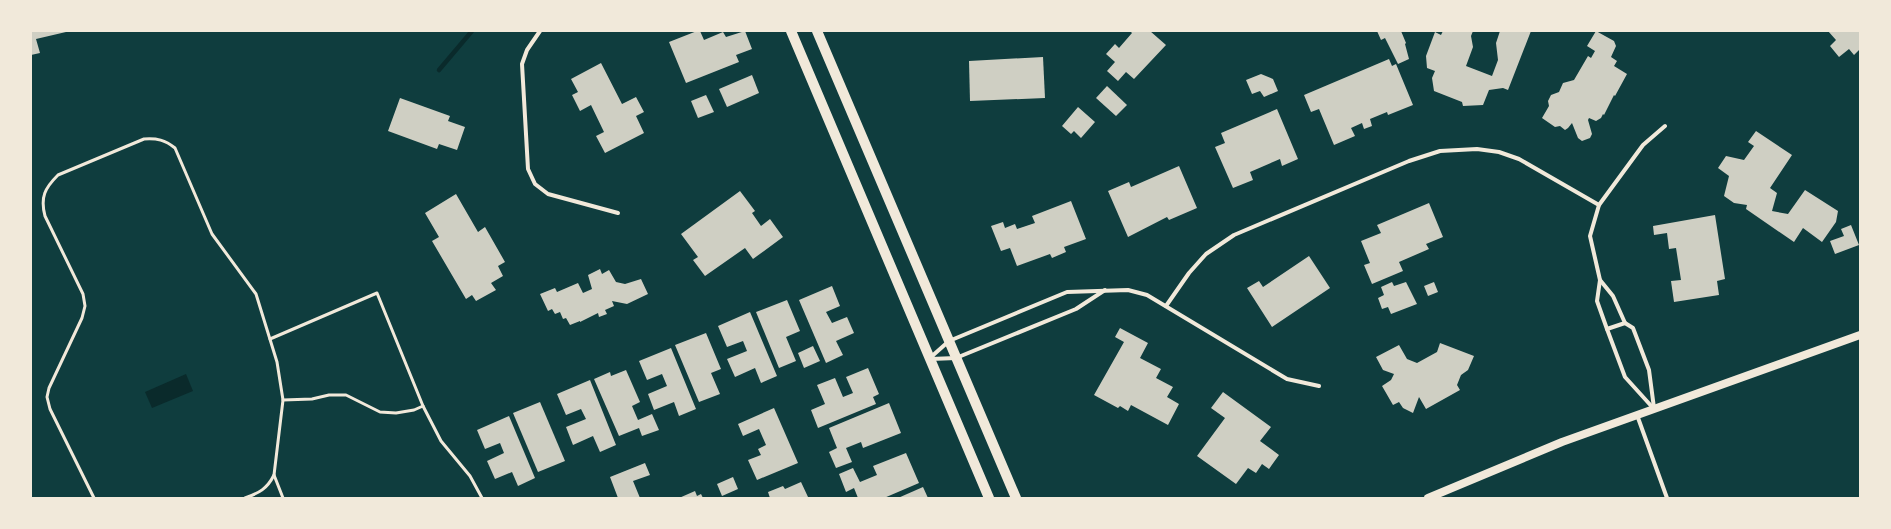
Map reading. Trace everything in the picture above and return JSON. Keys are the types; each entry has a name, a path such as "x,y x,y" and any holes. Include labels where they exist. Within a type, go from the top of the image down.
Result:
{"main road":[{"path":"791,31 989,498"},
{"path":"817,31 1016,498"},
{"path":"1428,498 1555,445 1860,335"}],"street":[{"path":"540,31 527,50 522,64 528,169 535,184 548,194 618,213"},
{"path":"1654,409 1625,377 1607,329 1597,301 1600,280 1590,236 1599,205 1643,145 1665,126"},
{"path":"1166,306 1189,273 1206,254 1234,235 1409,161 1440,151 1477,149 1499,152 1519,160 1599,205"},
{"path":"1600,280 1614,296 1625,323 1633,328 1649,370 1654,409"},
{"path":"929,359 949,341 1067,292 1107,289 1128,290 1147,295 1287,379 1319,386"},
{"path":"929,359 956,358 1076,309 1107,289"},
{"path":"1607,329 1625,323"},
{"path":"1637,415 1667,498"}],"lane":[{"path":"94,498 50,409 47,397 48,388 82,318 85,306 83,294 45,216 42,204 44,192 50,182 58,175 144,139 157,138 167,142 175,148 212,234 256,294 277,362 283,400 274,476 269,485 260,492 245,498"},
{"path":"270,339 377,293 423,406 441,441 470,476 482,498"},
{"path":"283,400 312,399 329,395 346,395 380,412 396,413 414,410 423,406"},
{"path":"274,476 284,498"}],"water":[{"path":"186,374 193,391 152,408 145,392"}],"building":[{"path":"31,31 66,32 36,39 40,53 31,55"},
{"path":"700,31 704,40 723,32 726,37 745,31 752,49 736,55 739,62 686,83 669,42"},
{"path":"1130,31 1150,31 1166,45 1134,79 1126,72 1118,81 1107,71 1115,62 1106,54 1115,44 1119,48 1132,33"},
{"path":"1377,31 1401,31 1406,43 1409,59 1398,64 1385,38 1381,40"},
{"path":"1443,31 1473,31 1471,36 1473,47 1466,66 1492,76 1498,60 1496,43 1500,31 1531,31 1508,90 1503,88 1489,90 1483,105 1463,106 1462,102 1434,91 1432,78 1435,71 1427,68 1426,56 1435,32 1441,35"},
{"path":"1596,31 1614,41 1616,46 1611,57 1617,61 1614,66 1627,74 1604,115 1603,114 1601,118 1596,121 1589,118 1588,120 1592,134 1590,138 1582,141 1578,138 1572,123 1565,130 1560,126 1555,127 1542,118 1549,106 1548,101 1551,95 1559,92 1563,83 1574,80 1588,56 1591,58 1595,51 1587,46"},
{"path":"1828,31 1860,31 1860,49 1854,55 1849,49 1839,57 1830,46 1836,40"},
{"path":"1043,57 1045,98 970,101 969,61"},
{"path":"1389,59 1392,66 1396,64 1413,105 1388,115 1387,112 1370,119 1372,126 1364,129 1362,123 1351,128 1355,136 1334,145 1319,109 1311,112 1304,95"},
{"path":"601,63 622,104 636,97 644,112 636,116 644,133 605,153 596,136 604,132 591,105 580,111 572,95 578,92 571,79"},
{"path":"1261,74 1273,79 1278,91 1264,97 1260,91 1252,94 1246,80"},
{"path":"752,75 759,93 727,107 719,89"},
{"path":"1107,86 1127,105 1116,116 1096,98"},
{"path":"706,95 714,112 698,118 691,101"},
{"path":"400,98 450,116 448,121 465,127 457,150 439,144 437,149 388,131"},
{"path":"1078,107 1095,122 1081,138 1074,131 1071,134 1062,126"},
{"path":"1277,109 1298,159 1282,166 1280,159 1250,172 1253,180 1233,188 1215,147 1225,143 1221,133"},
{"path":"1756,131 1792,155 1770,188 1777,193 1772,211 1788,214 1805,190 1838,211 1836,222 1822,242 1803,228 1794,242 1746,209 1747,205 1734,203 1724,196 1729,176 1718,168 1726,156 1744,160 1754,146 1748,142"},
{"path":"1179,166 1197,208 1169,220 1167,217 1128,237 1108,191 1129,182 1131,187"},
{"path":"740,191 755,211 752,213 761,226 770,219 783,237 753,259 745,248 705,276 693,260 698,257 681,234"},
{"path":"456,194 478,232 485,227 505,262 498,266 503,276 491,283 496,290 476,301 472,295 466,299 432,241 439,237 425,213"},
{"path":"1071,201 1086,239 1064,247 1066,252 1052,258 1050,254 1017,266 1010,248 1001,251 991,226 1003,222 1005,228 1015,224 1017,229 1035,223 1032,216"},
{"path":"1429,203 1443,237 1426,244 1429,249 1399,262 1403,271 1372,284 1364,265 1370,263 1361,241 1381,233 1377,225"},
{"path":"1715,215 1725,279 1717,281 1719,295 1674,302 1671,281 1681,280 1676,248 1669,249 1667,233 1654,235 1653,226"},
{"path":"1851,225 1859,245 1835,254 1830,241 1844,236 1841,229"},
{"path":"1309,256 1330,288 1272,327 1247,288 1259,281 1263,287"},
{"path":"600,269 602,274 609,270 616,282 625,284 641,279 648,294 627,304 612,301 614,306 605,310 607,314 599,317 598,313 570,325 566,318 563,319 560,312 555,314 552,309 548,311 540,294 555,288 557,292 578,283 583,293 592,289 588,275"},
{"path":"1392,282 1394,286 1406,282 1417,304 1391,314 1388,307 1382,309 1378,298 1384,295 1381,287"},
{"path":"1434,282 1438,292 1428,296 1424,286"},
{"path":"832,286 840,306 826,312 832,323 847,317 854,333 836,341 843,355 826,363 799,300"},
{"path":"787,300 800,331 786,337 796,361 779,368 756,312"},
{"path":"750,312 777,376 761,383 755,368 735,377 727,359 747,351 743,341 727,347 718,326"},
{"path":"1120,328 1148,343 1140,358 1161,369 1156,378 1173,387 1167,397 1179,404 1168,425 1131,405 1128,411 1120,406 1118,408 1094,395 1124,342 1115,337"},
{"path":"706,333 721,369 711,373 720,394 699,402 675,345"},
{"path":"1440,343 1474,356 1468,370 1461,375 1457,385 1460,390 1426,409 1419,397 1413,413 1403,408 1399,402 1393,405 1382,386 1391,380 1394,374 1383,370 1376,357 1399,345 1407,359 1417,363 1437,352"},
{"path":"813,346 820,361 804,368 798,353"},
{"path":"671,348 696,409 679,416 674,402 654,410 648,394 667,386 662,374 647,380 639,361"},
{"path":"868,368 879,394 873,397 876,404 818,428 811,410 825,404 817,385 835,378 843,397 853,393 846,377"},
{"path":"626,370 640,402 632,406 638,420 652,414 659,430 642,436 639,428 619,436 594,379 610,372 611,376"},
{"path":"590,380 616,445 600,452 593,436 573,445 566,427 586,419 581,409 566,415 557,394"},
{"path":"1223,392 1271,427 1260,441 1279,455 1269,469 1262,464 1256,473 1248,468 1236,484 1197,456 1225,418 1211,408"},
{"path":"540,402 565,461 538,472 513,413"},
{"path":"889,403 901,433 863,448 861,442 846,448 852,462 836,468 829,452 837,448 829,428"},
{"path":"774,408 798,463 757,480 748,460 761,455 758,449 766,445 759,429 743,436 738,424"},
{"path":"509,416 535,478 518,486 512,472 495,479 487,461 504,453 500,443 485,449 477,430"},
{"path":"906,453 919,483 884,498 858,498 854,488 846,492 839,474 853,468 860,482 877,475 873,466"},
{"path":"645,463 650,475 633,481 640,498 618,498 610,477"},
{"path":"733,477 738,489 722,496 717,484"},
{"path":"801,482 808,497 770,498 768,492 783,486 785,489"},
{"path":"923,487 928,498 898,498"},
{"path":"695,491 697,496 701,494 703,498 679,498"}],"waterway":[{"path":"439,70 472,31"}]}
